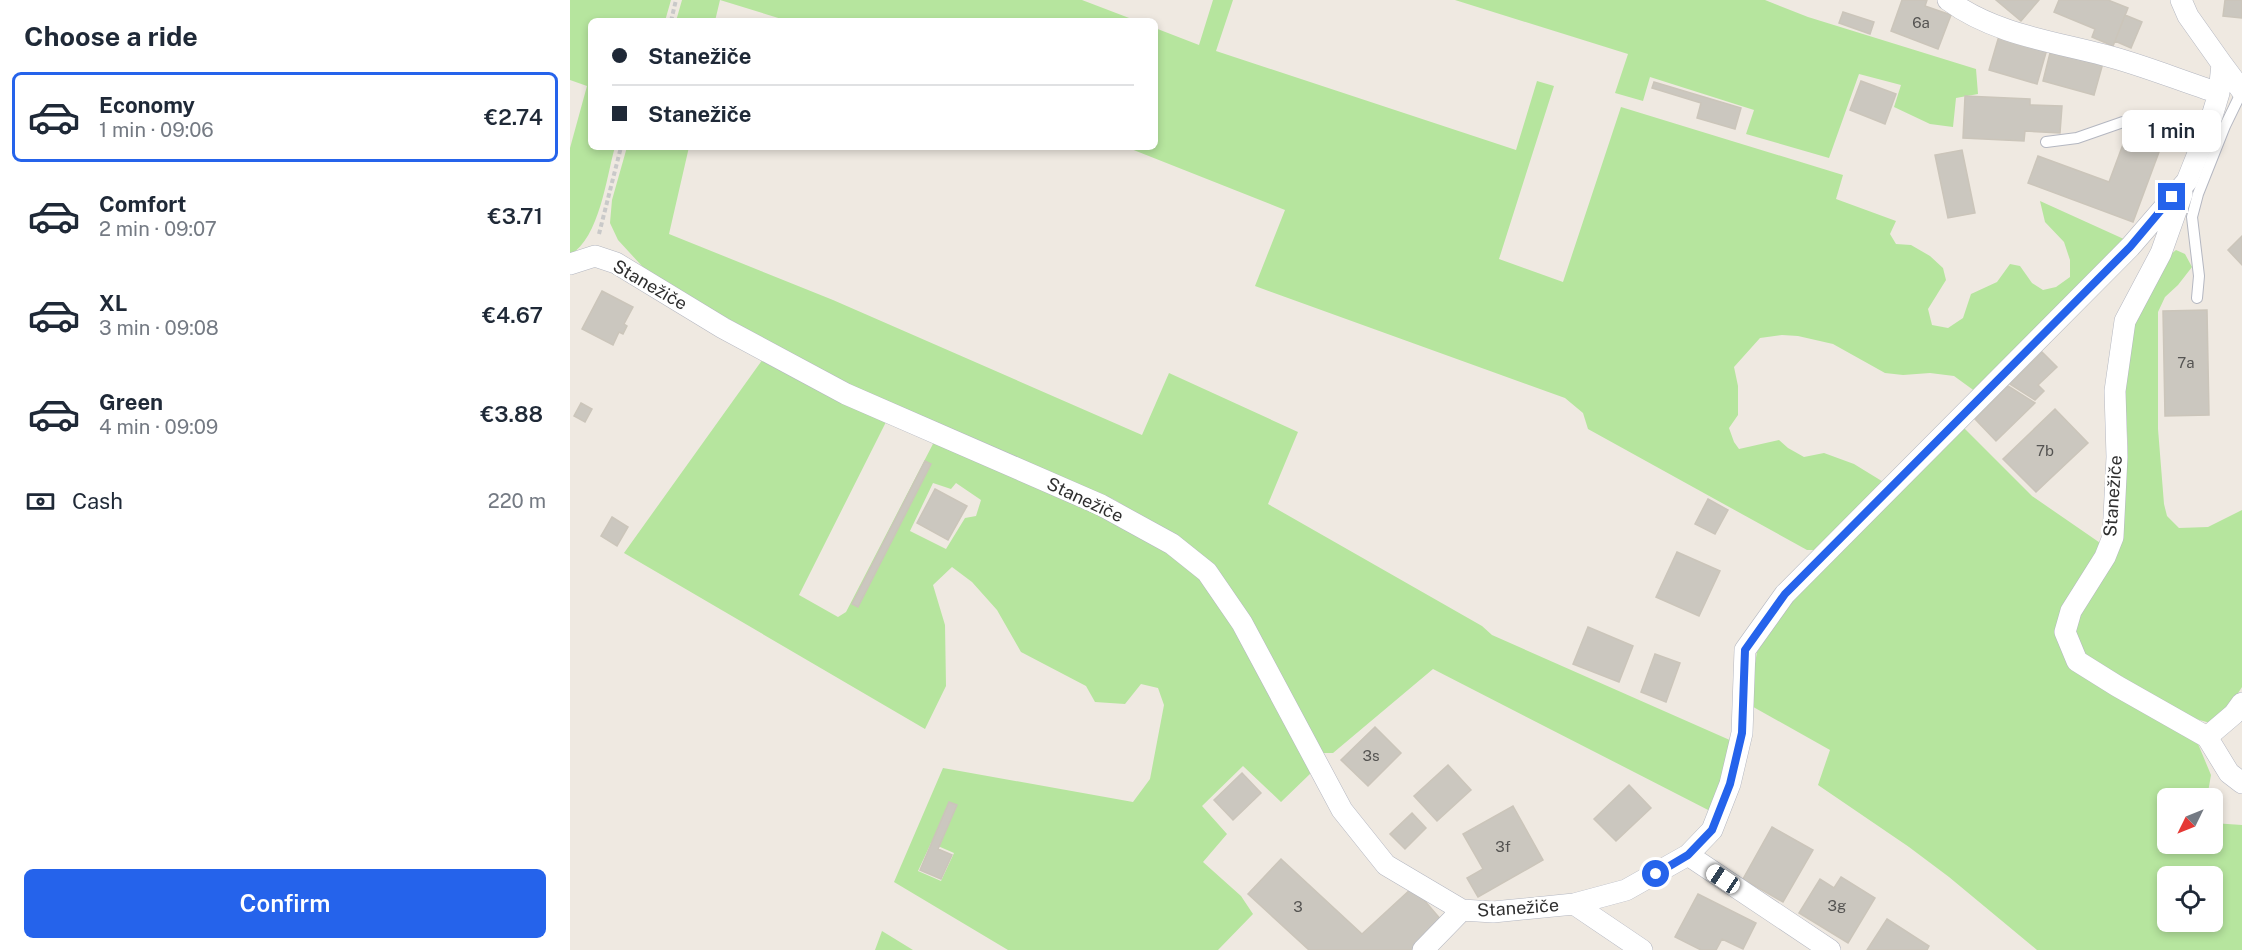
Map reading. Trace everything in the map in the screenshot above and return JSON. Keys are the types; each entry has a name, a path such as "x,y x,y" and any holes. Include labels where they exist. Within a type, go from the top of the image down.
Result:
{"street":[{"path":"1948,0 1961,10 2009,32 2107,56 2219,93"},
{"path":"2181,0 2188,16 2232,64 2242,91"},
{"name":"Stanežiče","path":"2232,64 2219,93 2209,126 2161,253 2125,321 2115,391 2117,457 2113,537 2105,557 2071,611 2065,632 2077,661 2207,738 2229,773 2242,783"},
{"name":"Stanežiče","path":"570,264 594,256 616,263 723,328 846,394 1101,505 1172,544 1207,572 1242,623 1342,810 1386,865 1462,910 1493,912 1574,904 1626,890 1688,855 1712,830 1730,784 1742,733 1745,650 1785,594 2130,247 2187,180"},
{"path":"2207,738 2234,714 2242,703"},
{"path":"1688,855 1830,950"},
{"name":"Stanežiče","path":"1574,904 1642,950"},
{"name":"Stanežiče","path":"1423,950 1462,910"}],"lane":[{"path":"2197,298 2199,276 2192,217 2198,194 2225,126 2242,91"},
{"path":"2046,142 2077,138 2123,122 2151,119 2176,119 2209,126"}],"path":[{"path":"672,18 676,0"},
{"path":"594,256 620,150"}],"green space":[{"path":"570,0 671,0 666,18 588,18 588,150 614,150 595,221 580,246 570,255 570,148 587,86 570,80"},
{"path":"682,0 720,0 716,18 677,18"},
{"path":"720,0 1082,0 1129,18 778,18"},
{"path":"1213,0 1233,0 1216,51 1516,150 1537,81 1554,86 1499,259 1563,282 1621,107 1843,175 1836,199 1896,221 1890,234 1896,244 1911,245 1930,256 1943,268 1946,280 1928,309 1932,325 1948,328 1963,318 1971,294 1997,282 2010,264 2020,266 2032,283 2043,290 2056,287 2070,277 2070,260 2064,242 2045,222 2040,201 2126,240 1976,392 1954,376 1930,373 1903,375 1885,373 1833,344 1798,336 1782,335 1760,338 1734,367 1738,386 1738,415 1729,428 1739,449 1779,440 1804,457 1824,453 1854,464 1885,483 1815,550 1807,550 1588,429 1583,413 1565,398 1255,286 1285,210 1134,150 1158,150 1158,29 1199,45"},
{"path":"1455,0 1765,0 1808,17 1976,69 1978,94 1956,98 1953,127 1930,124 1894,107 1901,85 1859,74 1829,158 1746,134 1754,110 1650,77 1643,101 1615,93 1628,54"},
{"path":"626,150 688,150 669,234 833,300 1142,435 1169,373 1298,432 1268,504 1482,626 1492,635 1732,741 1714,813 1433,669 1333,753 1322,753 1240,605 1148,520 1113,499 884,404 652,277 618,240 610,223 612,200"},
{"path":"2176,250 2185,254 2192,267 2165,297 2158,312 2158,429 2167,516 2179,528 2208,527 2242,510 2242,687 2227,710 2210,723 2196,719 2080,654 2074,637 2075,621 2119,549 2128,450 2125,392 2130,332 2170,255"},
{"path":"765,356 888,418 799,595 838,617 846,612 935,440 1111,516 1203,577 1233,621 1311,773 1281,802 1243,766 1202,806 1227,834 1203,862 1241,896 1253,914 1218,950 1008,950 894,882 943,768 1133,802 1150,779 1164,705 1158,688 1141,684 1125,704 1095,702 1086,686 1021,652 997,610 972,582 952,567 933,585 945,625 946,686 925,729 624,553","holes":["933,483 951,489 956,483 981,500 976,516 965,518 946,549 910,531","931,843 954,853 941,881 918,871"]},
{"path":"1964,428 2032,496 2106,547 2056,636 2196,739 2211,775 2209,788 2157,788 2157,854 2223,854 2223,824 2242,825 2242,950 2037,950 1949,877 1818,785 1830,750 1748,704 1757,652 1790,599"},
{"path":"882,931 913,950 875,950"}],"building":[{"path":"1902,0 1927,0 1925,6 1951,15 1938,49 1891,31"},
{"path":"1996,0 2039,0 2021,21"},
{"path":"2059,0 2108,0 2128,8 2113,46 2092,37 2095,29 2054,12"},
{"path":"2225,0 2242,0 2242,18 2223,16"},
{"path":"1843,12 1874,22 1870,34 1839,23"},
{"path":"2125,15 2142,22 2131,48 2115,41"},
{"path":"1999,36 2047,49 2037,84 1989,70"},
{"path":"2051,49 2103,63 2094,95 2043,81"},
{"path":"1861,81 1896,94 1885,124 1850,110"},
{"path":"1654,82 1741,108 1735,129 1697,118 1701,103 1652,88"},
{"path":"1965,96 2030,99 2030,105 2062,106 2060,133 2025,131 2024,141 1963,138"},
{"path":"2128,131 2162,144 2133,222 2028,183 2038,156 2109,182"},
{"path":"1962,150 1975,213 1948,218 1935,155"},
{"path":"2242,236 2242,265 2228,250"},
{"path":"602,291 633,307 624,324 627,326 623,334 619,332 613,345 582,329"},
{"path":"2207,310 2209,415 2165,416 2163,311"},
{"path":"2042,352 2057,367 2038,385 2044,391 2035,400 2010,384"},
{"path":"2008,386 2035,403 1996,441 1975,419"},
{"path":"581,403 592,409 585,422 574,416"},
{"path":"2055,409 2088,443 2036,492 2003,459"},
{"path":"925,461 931,464 858,607 852,604"},
{"path":"935,489 967,506 948,540 917,523"},
{"path":"1708,499 1728,510 1715,534 1695,524"},
{"path":"612,517 628,527 617,546 601,536"},
{"path":"1677,552 1720,571 1699,616 1656,597"},
{"path":"1588,627 1633,646 1619,682 1573,664"},
{"path":"1655,654 1680,663 1666,702 1641,692"},
{"path":"1375,727 1401,753 1368,786 1341,760"},
{"path":"1448,765 1471,790 1437,821 1414,796"},
{"path":"1242,773 1261,793 1233,820 1214,800"},
{"path":"1629,785 1651,808 1616,841 1594,819"},
{"path":"949,802 957,805 938,849 952,855 941,879 920,870"},
{"path":"1513,806 1543,860 1478,897 1467,878 1483,869 1463,834"},
{"path":"1412,813 1426,828 1405,849 1390,834"},
{"path":"1772,827 1813,850 1783,902 1743,879"},
{"path":"1281,859 1362,934 1413,887 1442,921 1412,950 1309,950 1248,894"},
{"path":"1841,877 1875,898 1848,943 1799,913 1820,879 1834,888"},
{"path":"1698,894 1756,923 1743,949 1722,939 1716,950 1701,950 1675,937"},
{"path":"1887,919 1929,946 1927,950 1867,950"}],"route":[{"path":"1656,874 1688,855 1712,830 1730,784 1742,733 1745,650 1785,594 1937,444 2130,247 2172,197"}]}
